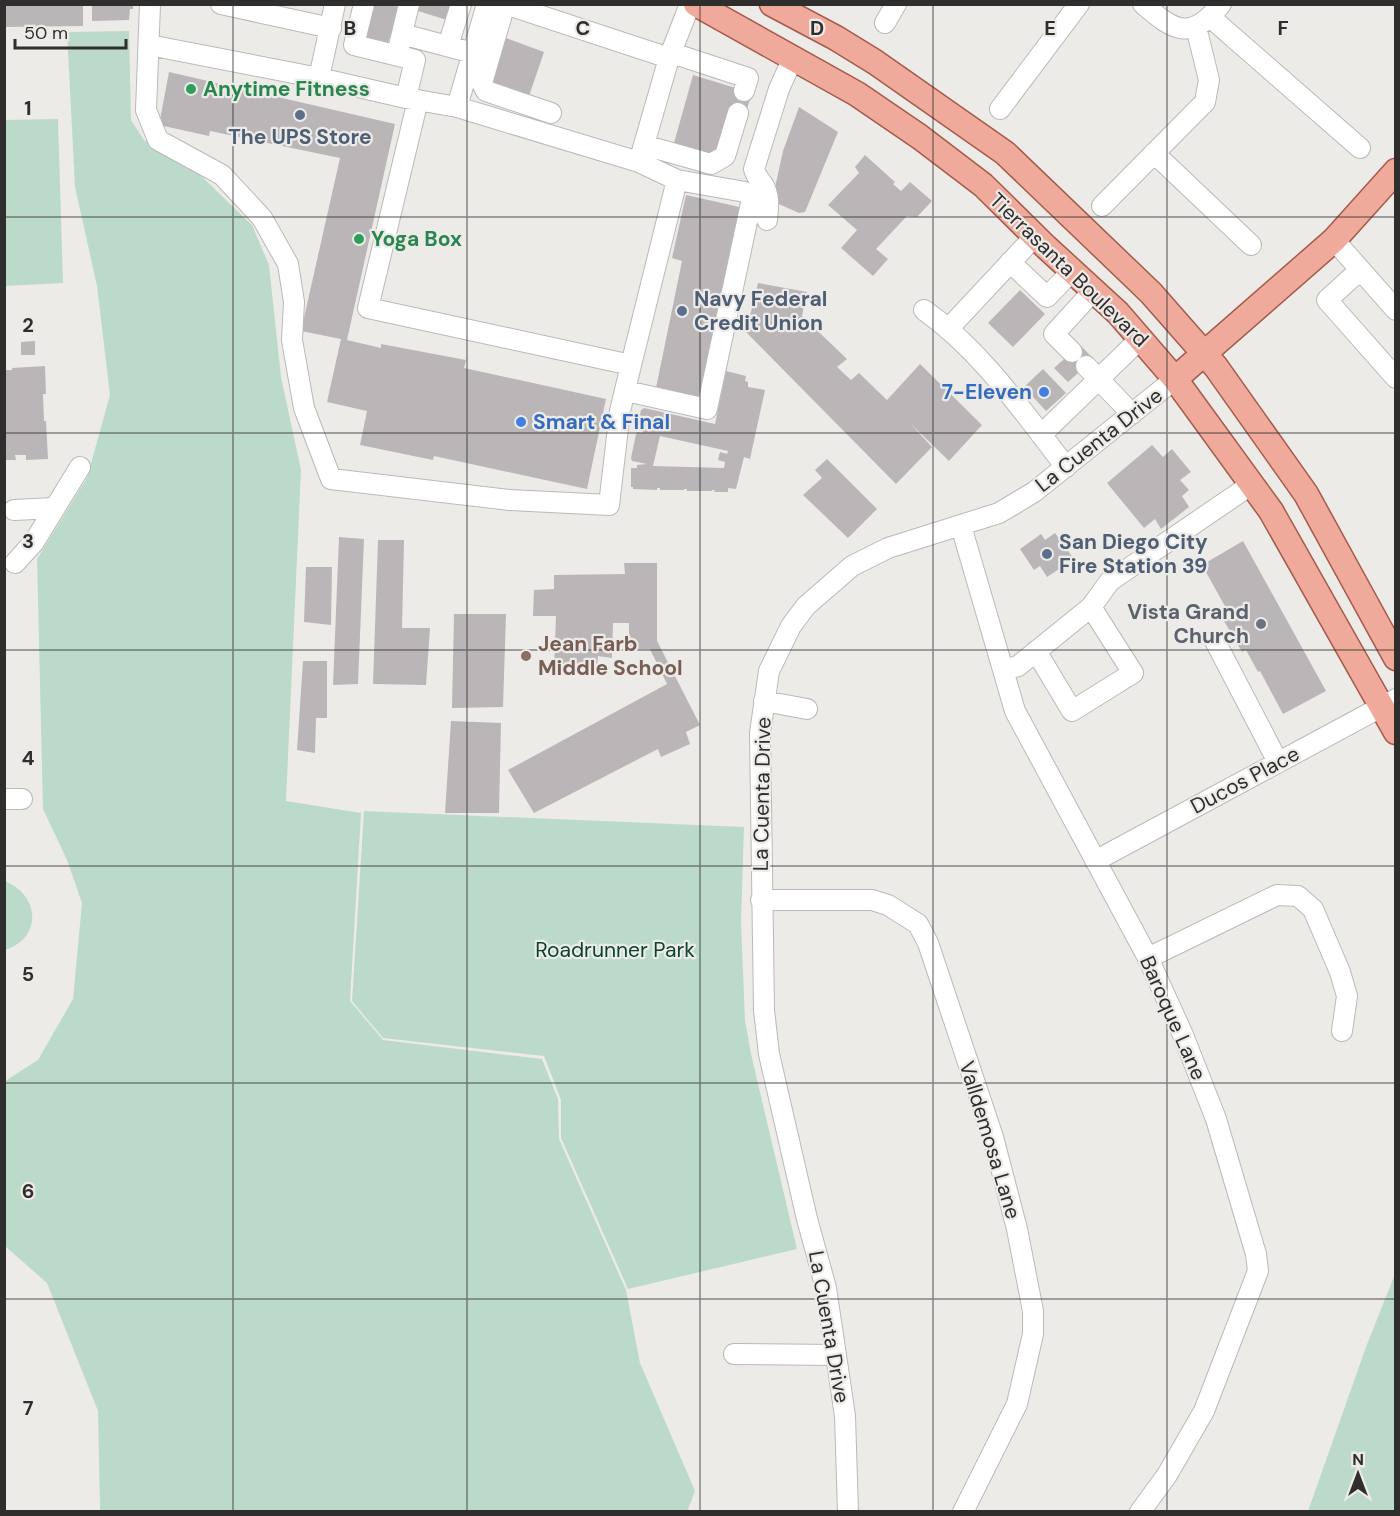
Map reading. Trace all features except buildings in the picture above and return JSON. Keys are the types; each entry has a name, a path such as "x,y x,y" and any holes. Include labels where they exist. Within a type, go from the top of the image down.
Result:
{"main road":[{"name":"Tierrasanta Boulevard","path":"696,4 857,94 920,137 983,185 1118,313 1175,379 1271,511 1388,703 1395,732"},
{"name":"Tierrasanta Boulevard","path":"772,4 875,62 1005,153 1151,293 1216,367 1305,494 1395,658"},
{"name":"La Cuenta Drive","path":"1175,379 1334,240 1395,171"}],"street":[{"path":"150,4 146,110 158,140 222,175 262,218 288,264 294,302 292,340 304,408 331,479 510,500 609,505 620,411 677,180"},
{"path":"221,4 297,12 331,28"},
{"path":"319,78 335,4"},
{"path":"364,4 354,45 416,60 412,99 368,308 631,365"},
{"path":"397,55 409,4"},
{"path":"448,46 461,4"},
{"path":"457,107 488,4"},
{"path":"551,113 486,91 482,83 505,4 748,78 744,91"},
{"path":"641,153 670,55 690,4"},
{"path":"885,23 896,4"},
{"path":"1000,109 1079,4"},
{"path":"1143,4 1164,23 1180,29 1209,16"},
{"path":"1209,16 1360,148"},
{"path":"1102,206 1205,102 1209,80 1209,16"},
{"path":"402,34 473,53"},
{"path":"149,45 457,107 641,153 711,164 725,156 738,113"},
{"path":"767,220 769,201 763,184 754,170 779,89 793,58"},
{"path":"626,391 707,409 751,203 750,196 745,192 677,180 641,153"},
{"path":"1154,153 1251,245"},
{"path":"949,328 1035,236"},
{"path":"1334,240 1395,310"},
{"path":"1011,262 1047,297 1072,271"},
{"path":"1360,270 1326,300 1395,378"},
{"path":"1094,290 1054,334 1132,414"},
{"path":"924,310 949,328 994,375 1066,467"},
{"path":"1041,435 1085,366 1141,338"},
{"name":"La Cuenta Drive","path":"848,1512 845,1416 826,1288 807,1219 769,1054 764,1010 760,733 769,671 791,626 806,606 852,566 888,548 999,513 1034,492 1175,379"},
{"path":"15,563 34,542 80,467"},
{"path":"1003,670 1018,666 1091,607 1110,581 1252,484"},
{"path":"14,510 54,508"},
{"name":"Baroque Lane","path":"961,526 1015,711 1148,958 1183,1035 1216,1119 1256,1254 1258,1271 1204,1411 1167,1475 1140,1512"},
{"path":"1036,651 1072,711 1133,673 1091,607"},
{"path":"1215,641 1278,762"},
{"path":"764,701 807,709"},
{"name":"Ducos Place","path":"1095,861 1388,703"},
{"path":"1148,958 1277,895 1298,896 1313,909 1340,972 1347,996 1342,1031"},
{"name":"Valldemosa Lane","path":"761,900 872,900 888,905 918,924 928,943 993,1137 1017,1229 1033,1311 1033,1334 1017,1404 963,1512"},
{"path":"734,1354 836,1355"}],"green space":[{"path":"129,31 131,120 144,140 197,172 252,225 269,265 281,377 301,470 286,801 361,813 350,1001 383,1040 542,1059 558,1099 559,1139 626,1290 640,1363 695,1491 687,1512 100,1511 98,1411 47,1283 5,1246 5,1081 38,1060 73,999 82,903 67,860 43,809 37,559 87,478 110,395 97,286 75,187 67,32"},
{"path":"58,119 63,283 5,286 5,120"},
{"name":"Roadrunner Park","path":"364,811 744,827 741,922 745,1020 797,1249 628,1289 561,1138 561,1100 544,1056 383,1038 352,1001"},
{"path":"4,881 16,887 25,896 32,916 31,926 26,936 5,950"},
{"path":"1395,1274 1395,1511 1308,1511 1366,1347"}],"place":[{"name":"Anytime Fitness","path":"191,89"},
{"name":"The UPS Store","path":"300,115"},
{"name":"Yoga Box","path":"359,239"},
{"name":"Navy Federal Credit Union","path":"682,311"},
{"name":"7-Eleven","path":"1044,392"},
{"name":"Smart & Final","path":"521,422"},
{"name":"San Diego City Fire Station 39","path":"1047,554"},
{"name":"Vista Grand Church","path":"1261,624"},
{"name":"Jean Farb Middle School","path":"526,656"}]}
